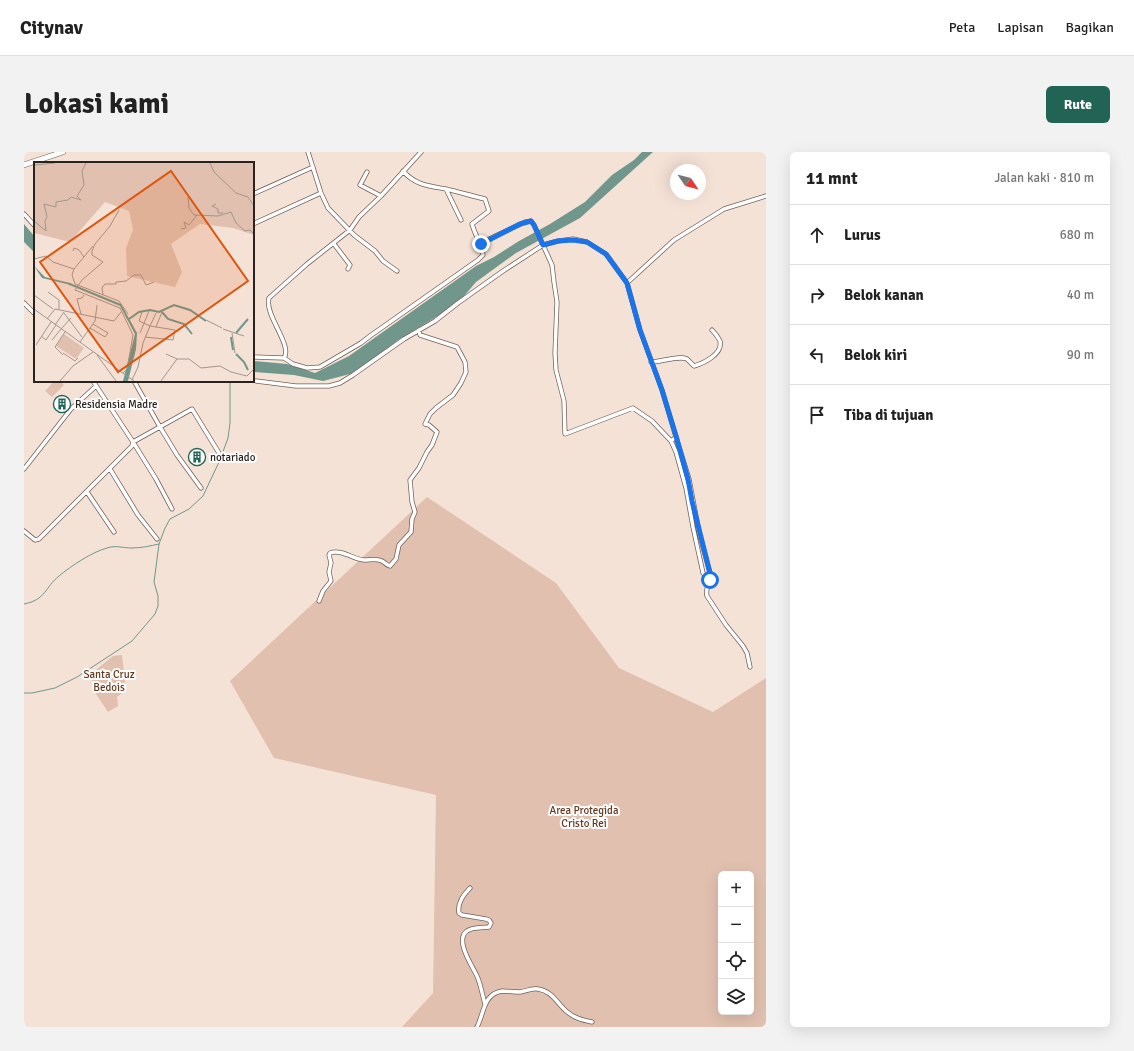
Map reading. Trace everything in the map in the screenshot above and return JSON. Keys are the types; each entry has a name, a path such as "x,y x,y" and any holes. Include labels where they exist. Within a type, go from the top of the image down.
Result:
{"main road":[{"path":"24,165 63,152"}],"street":[{"path":"308,152 321,193 328,208 354,235 375,251 383,261 397,271"},
{"path":"284,358 286,355 286,348 274,322 268,304 269,298 307,264 350,230 359,216 381,196 420,152"},
{"path":"254,194 313,167"},
{"path":"367,172 360,185 381,196"},
{"path":"254,357 284,358 293,364 307,368 320,366 361,343 483,255 481,244 475,236 472,224 489,210 485,199 446,189 426,186 408,177 403,172"},
{"path":"446,189 461,220"},
{"path":"254,224 321,193"},
{"path":"627,283 674,240 724,209 766,196"},
{"path":"24,214 34,225"},
{"path":"481,244 525,222 531,221 534,225 552,265 557,302 555,365 558,383 564,401 565,434 633,408 652,421 671,441 676,452 686,488 703,573 710,580"},
{"path":"256,382 296,386 329,386 340,383 404,339 435,321 480,286 543,243 573,240 587,242 606,254 627,283 640,330 676,436 688,479 710,573 710,580 706,593 726,625 743,646 747,653 750,667"},
{"path":"334,244 350,265 348,269"},
{"path":"24,303 34,313"},
{"path":"319,602 331,581 329,572 331,563 330,553 342,553 365,560 371,558 382,561 390,566 396,559 399,545 411,532 412,519 415,512 410,480 419,468 432,445 437,432 429,425 425,424 430,414 436,408 454,395 466,372 465,362 457,347 420,335 419,330"},
{"path":"652,362 660,362 680,357 686,358 694,366 699,364 712,357 720,348 720,342 712,330"},
{"path":"94,382 134,442 172,510"},
{"path":"135,382 177,455 201,488"},
{"path":"24,469 70,409 96,386"},
{"path":"24,531 34,540 37,540 110,469 134,442 192,409 219,453"},
{"path":"671,441 676,436"},
{"path":"110,469 138,515 157,539"},
{"path":"87,492 114,532"},
{"path":"470,888 460,902 458,909 459,913 462,915 486,919 491,923 488,927 469,930 465,933 463,938 466,957 476,975 485,1004"},
{"path":"477,1027 485,1004 494,994 500,992 520,992 531,989 539,989 549,992 566,1011 574,1017 592,1022"}],"green space":[{"path":"53,382 61,382 64,385 52,397 45,391"},
{"name":"Area Protegida Cristo Rei","path":"427,497 556,583 619,668 713,712 766,678 766,1027 402,1027 433,993 436,795 274,758 230,681"},
{"name":"Santa Cruz Bedois","path":"122,655 126,690 117,697 118,706 108,712 96,694 91,674 113,656"}],"water":[{"path":"642,152 653,152 580,218 516,253 476,282 465,295 446,311 398,340 370,362 350,374 323,381 294,375 254,372 254,361 287,364 315,373 349,356 476,266 494,257 585,202 612,175 634,160"},
{"path":"24,224 34,236 34,252 24,242"}],"waterway":[{"path":"24,693 32,693 55,688 77,677 132,641 155,614 158,606 158,596 154,582 159,544 170,519 189,509 203,496 220,460 228,438 230,423 230,382"},
{"path":"24,604 37,599 59,576 88,556 101,550 110,547 135,548 159,544"}],"place":[{"name":"Residensia Madre","path":"62,404"},
{"name":"notariado","path":"197,457"}],"route":[{"path":"481,244 520,224 531,221 543,245 558,241 573,240 587,242 606,254 617,267 627,283 640,330 662,390 676,436 688,479 699,532 710,573 710,580"}]}
